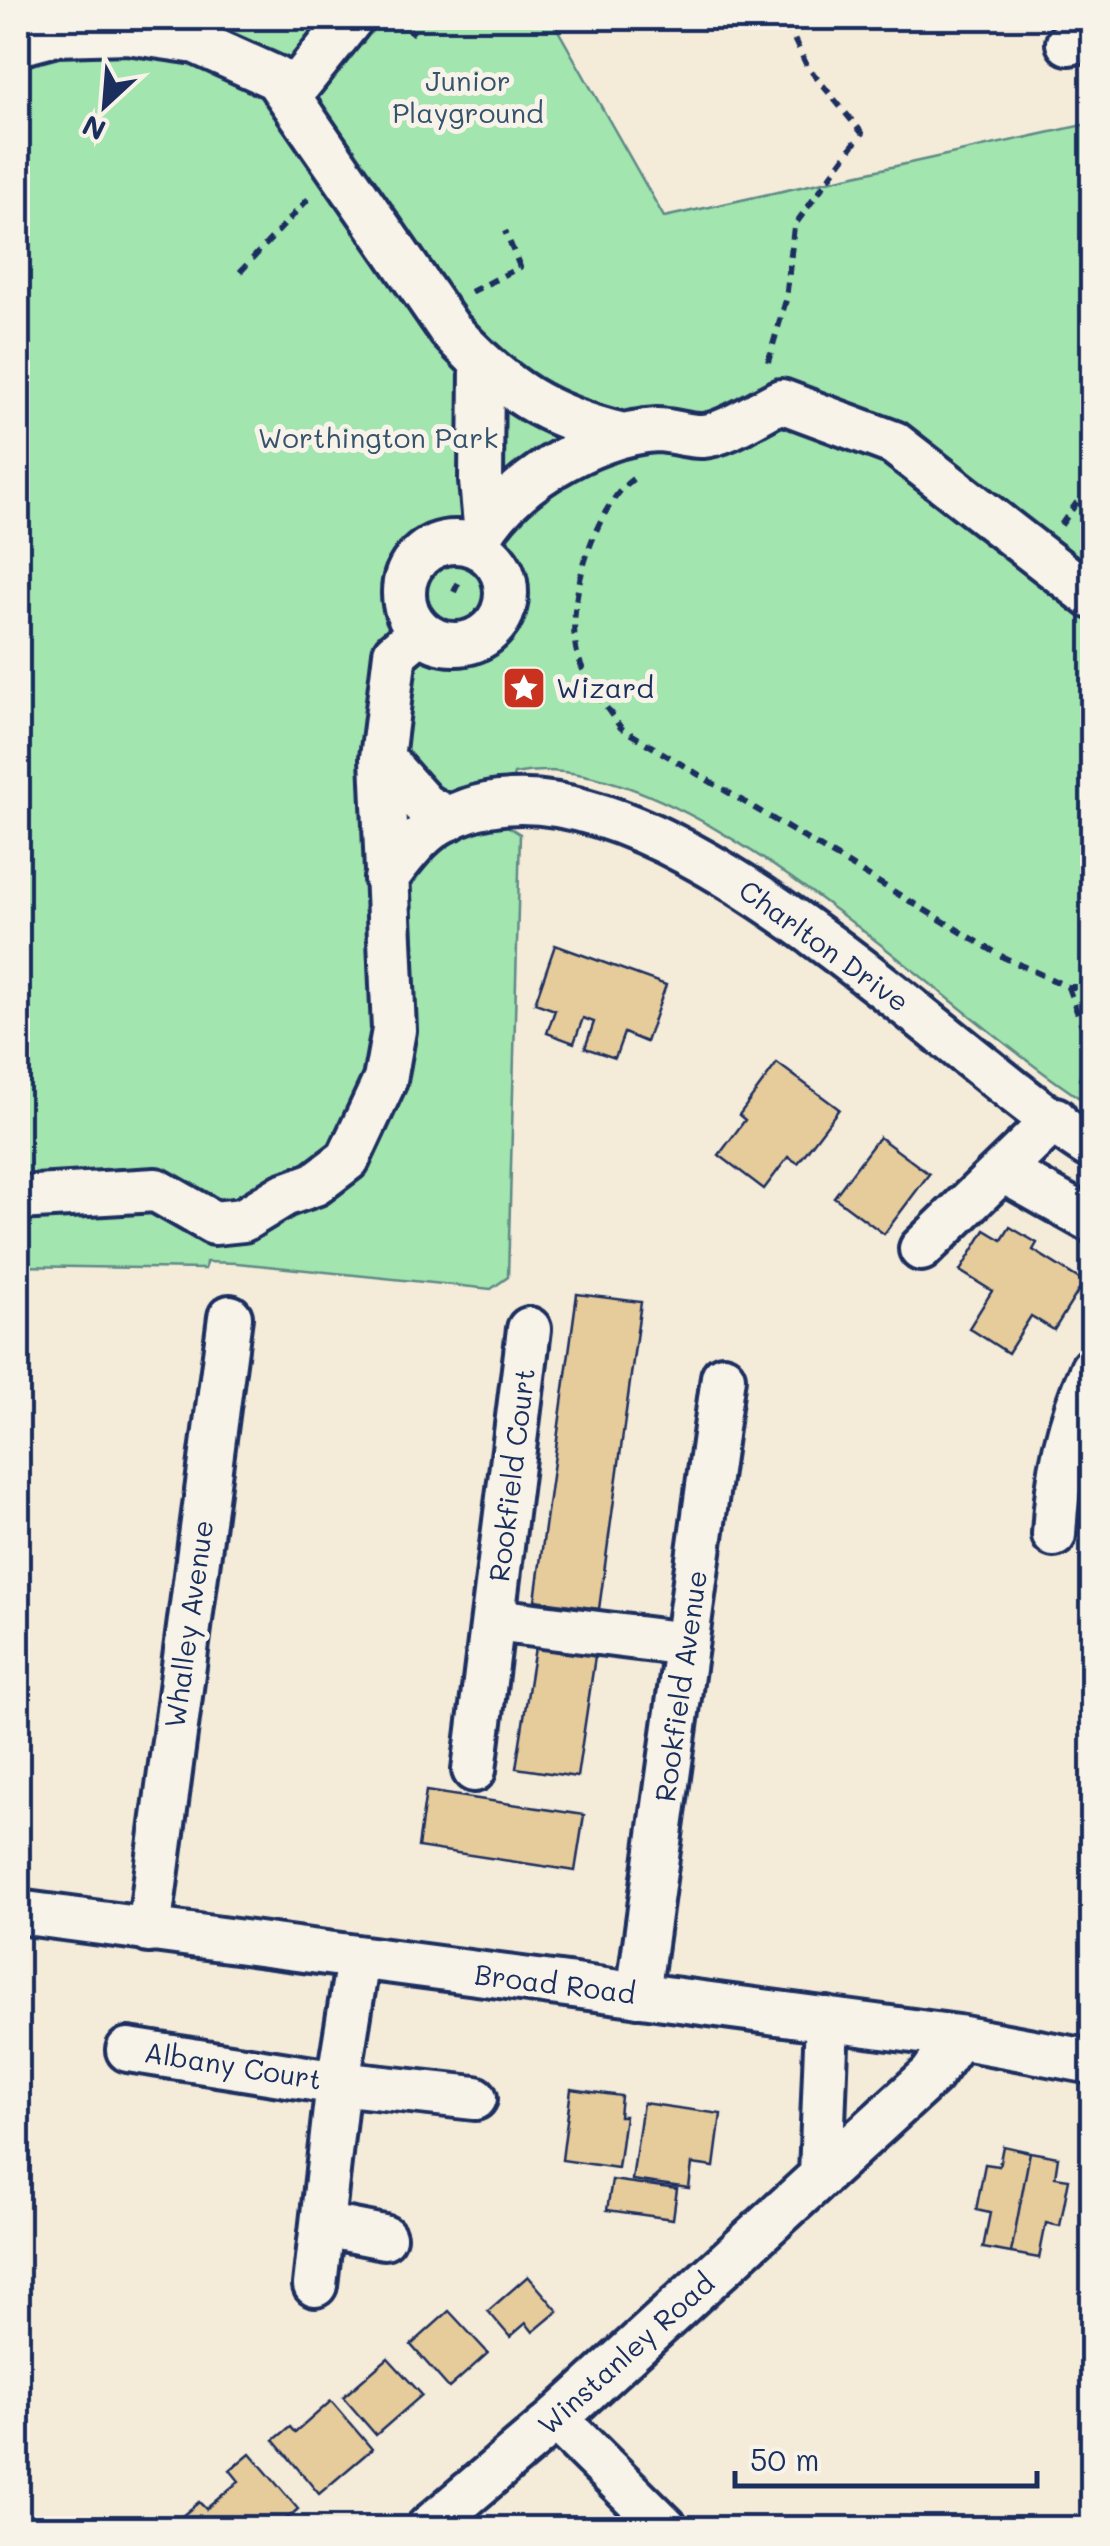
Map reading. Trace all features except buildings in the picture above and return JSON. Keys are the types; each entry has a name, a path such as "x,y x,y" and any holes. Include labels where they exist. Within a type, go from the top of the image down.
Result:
{"street":[{"path":"291,94 352,18"},
{"path":"18,44 56,34 127,32 196,42 276,78 291,94 436,310 482,365 527,399 636,451"},
{"path":"482,365 481,535 502,571 505,607 485,636 451,645 420,632 404,604 403,588 417,558 444,543 481,535 511,494 560,463 636,451 658,430 706,436 781,400 894,443 1092,598"},
{"path":"21,1198 156,1190 214,1223 243,1220 284,1195 315,1184 348,1159 386,1080 394,1030 382,758 395,654 420,632"},
{"path":"382,758 424,805 449,819 415,844 386,878"},
{"name":"Charlton Drive","path":"449,819 504,803 527,802 592,813 646,830 703,859 770,903 1092,1148"},
{"path":"921,1249 1005,1172 1055,1119"},
{"path":"1005,1172 1092,1221"},
{"name":"Whalley Avenue","path":"149,1931 230,1318"},
{"name":"Rookfield Court","path":"474,1770 529,1329"},
{"path":"1054,1534 1057,1477 1066,1439 1092,1369"},
{"name":"Rookfield Avenue","path":"638,1995 723,1378"},
{"name":"Rookfield Court","path":"495,1620 686,1644"},
{"name":"Broad Road","path":"18,1912 958,2037 1092,2062"},
{"name":"Albany Court","path":"315,2285 338,2083 358,1959"},
{"path":"821,2176 827,2019"},
{"name":"Winstanley Road","path":"428,2528 556,2419 931,2075 958,2037"},
{"name":"Albany Court","path":"128,2050 338,2083 475,2098"},
{"path":"323,2225 384,2237"},
{"path":"556,2419 666,2528"}],"path":[{"path":"395,18 414,34"},
{"path":"766,367 779,336 794,226 862,134 807,66 784,18"},
{"path":"240,272 339,166"},
{"path":"436,310 520,267 505,231"},
{"path":"636,451 603,519 576,591 573,623 577,654 621,728 1030,972 1068,986 1092,987"},
{"path":"1092,468 1092,476"},
{"path":"1068,986 1091,1050 1081,1085"},
{"path":"18,1103 21,1198"}],"green space":[{"name":"Worthington Park","path":"18,18 551,18 664,217 1092,123 1092,1106 1033,1065 814,894 735,840 657,799 582,775 514,774 501,822 520,834 508,1277 491,1289 237,1263 206,1262 205,1269 18,1266"}],"place":[{"name":"Wizard","path":"524,688"}],"park label":[{"name":"Junior Playground","path":"468,97"}]}
